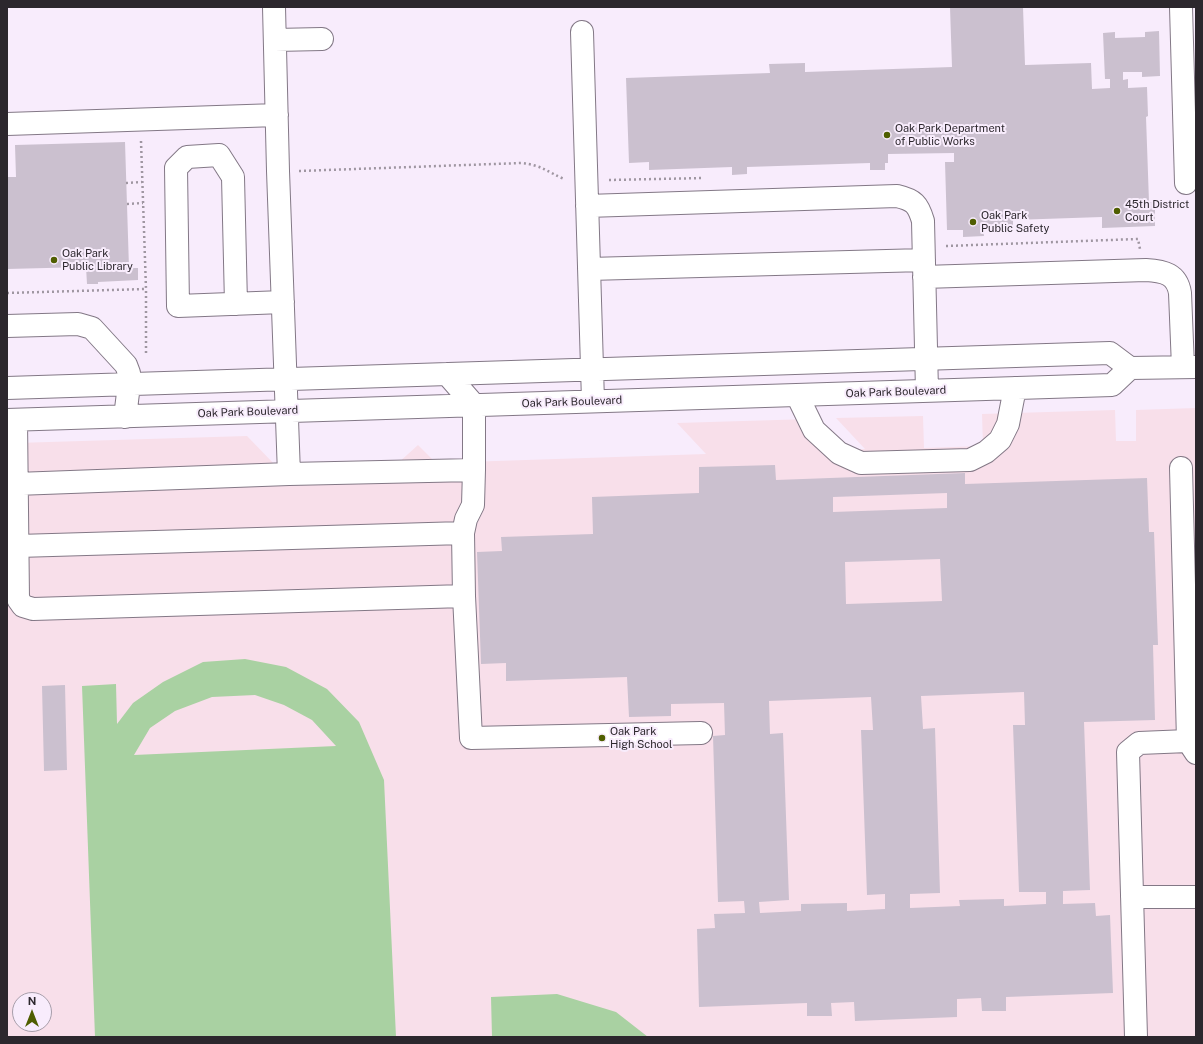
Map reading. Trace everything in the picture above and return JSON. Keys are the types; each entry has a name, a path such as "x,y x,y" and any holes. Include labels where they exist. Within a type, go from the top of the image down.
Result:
{"street":[{"path":"274,7 289,474"},
{"path":"1181,7 1186,183"},
{"path":"582,32 593,401"},
{"path":"275,40 322,39"},
{"path":"7,124 277,115"},
{"path":"236,304 233,177 219,156 187,157 176,168 178,306 236,304 283,302"},
{"path":"587,206 897,196 908,199 916,204 921,212 923,221 927,391"},
{"path":"7,388 1110,353 1130,368 1189,367 1179,286 1174,278 1166,273 1156,270 589,269"},
{"path":"7,326 78,324 92,328 126,365 129,373 125,417"},
{"name":"Oak Park Boulevard","path":"12,420 1112,385 1130,368"},
{"path":"448,374 474,405 473,505 466,519 463,533 464,596 471,738 701,733"},
{"path":"797,395 814,430 839,453 861,463 970,460 986,452 1000,440 1008,424 1015,388"},
{"path":"12,420 16,484 18,599 23,606 33,609 464,596"},
{"path":"1136,1037 1128,752 1139,743 1192,747 1181,468"},
{"path":"16,484 289,474 474,470"},
{"path":"18,546 463,533"},
{"path":"1132,897 1196,898"}],"path":[{"path":"141,138 146,289 146,357"},
{"path":"126,183 142,182"},
{"path":"127,204 143,203"},
{"path":"7,293 146,289"}],"shaded area":[{"name":"Oak Park High School","path":"1196,408 1196,1037 7,1037 7,477 16,443 247,436 278,468 397,464 418,445 436,463 706,454 677,423 810,419 839,451 865,449 836,418 923,416 924,448 983,446 982,414 1115,410 1116,441 1136,441 1136,410"}],"green space":[{"path":"245,659 286,667 327,689 359,722 384,780 396,1037 95,1037 82,686 116,684 117,724 133,703 163,682 203,662","holes":["255,695 284,705 312,720 336,746 134,755 150,728 175,711 212,697"]},
{"path":"557,994 616,1012 648,1037 492,1037 491,997"}],"building":[{"name":"Oak Park Department of Public Works","path":"950,7 1023,7 1025,65 1091,63 1092,89 1110,88 1110,79 1105,79 1103,33 1115,32 1115,38 1145,37 1145,32 1159,31 1160,76 1142,77 1142,72 1123,72 1123,80 1128,79 1128,88 1147,87 1148,116 1146,117 1149,202 1155,202 1155,226 1102,228 1102,217 1013,220 1013,228 983,229 984,236 963,237 963,230 947,230 945,162 954,162 954,153 888,154 888,163 885,163 885,170 870,170 870,163 747,167 747,174 732,175 732,167 649,170 649,162 629,163 626,78 770,73 769,64 805,63 805,72 952,67"},
{"path":"125,142 129,268 138,268 138,280 87,284 86,267 7,269 7,177 16,177 15,145"},
{"name":"Oak Park High School","path":"775,465 776,480 965,473 965,484 1147,478 1149,532 1154,532 1158,645 1153,645 1155,720 1084,722 1090,890 1063,891 1063,904 1095,903 1096,916 1110,915 1113,993 1006,997 1006,1011 982,1011 981,998 957,999 957,1017 855,1021 854,1002 831,1003 832,1016 807,1016 807,1003 699,1007 697,929 715,928 714,914 745,913 744,901 718,902 713,736 725,735 724,703 671,704 671,716 629,717 627,677 506,681 506,663 481,664 477,552 502,551 501,537 593,534 592,497 699,493 699,467","holes":["947,493 947,508 833,512 833,497","940,559 942,601 846,604 845,562","1024,692 1025,725 1013,725 1019,892 1046,892 1046,904 1004,906 1004,899 959,900 960,906 910,908 910,894 940,893 935,728 923,729 921,696","871,697 873,730 861,730 867,895 885,894 885,909 847,911 847,903 801,904 801,911 760,913 759,902 789,900 783,733 770,734 769,701"]},
{"path":"65,685 67,770 44,771 42,686"}],"place":[{"name":"Oak Park Department of Public Works","path":"887,135"},
{"name":"45th District Court","path":"1117,211"},
{"name":"Oak Park Public Safety","path":"973,222"},
{"name":"Oak Park Public Library","path":"54,260"},
{"name":"Oak Park High School","path":"602,738"}]}
